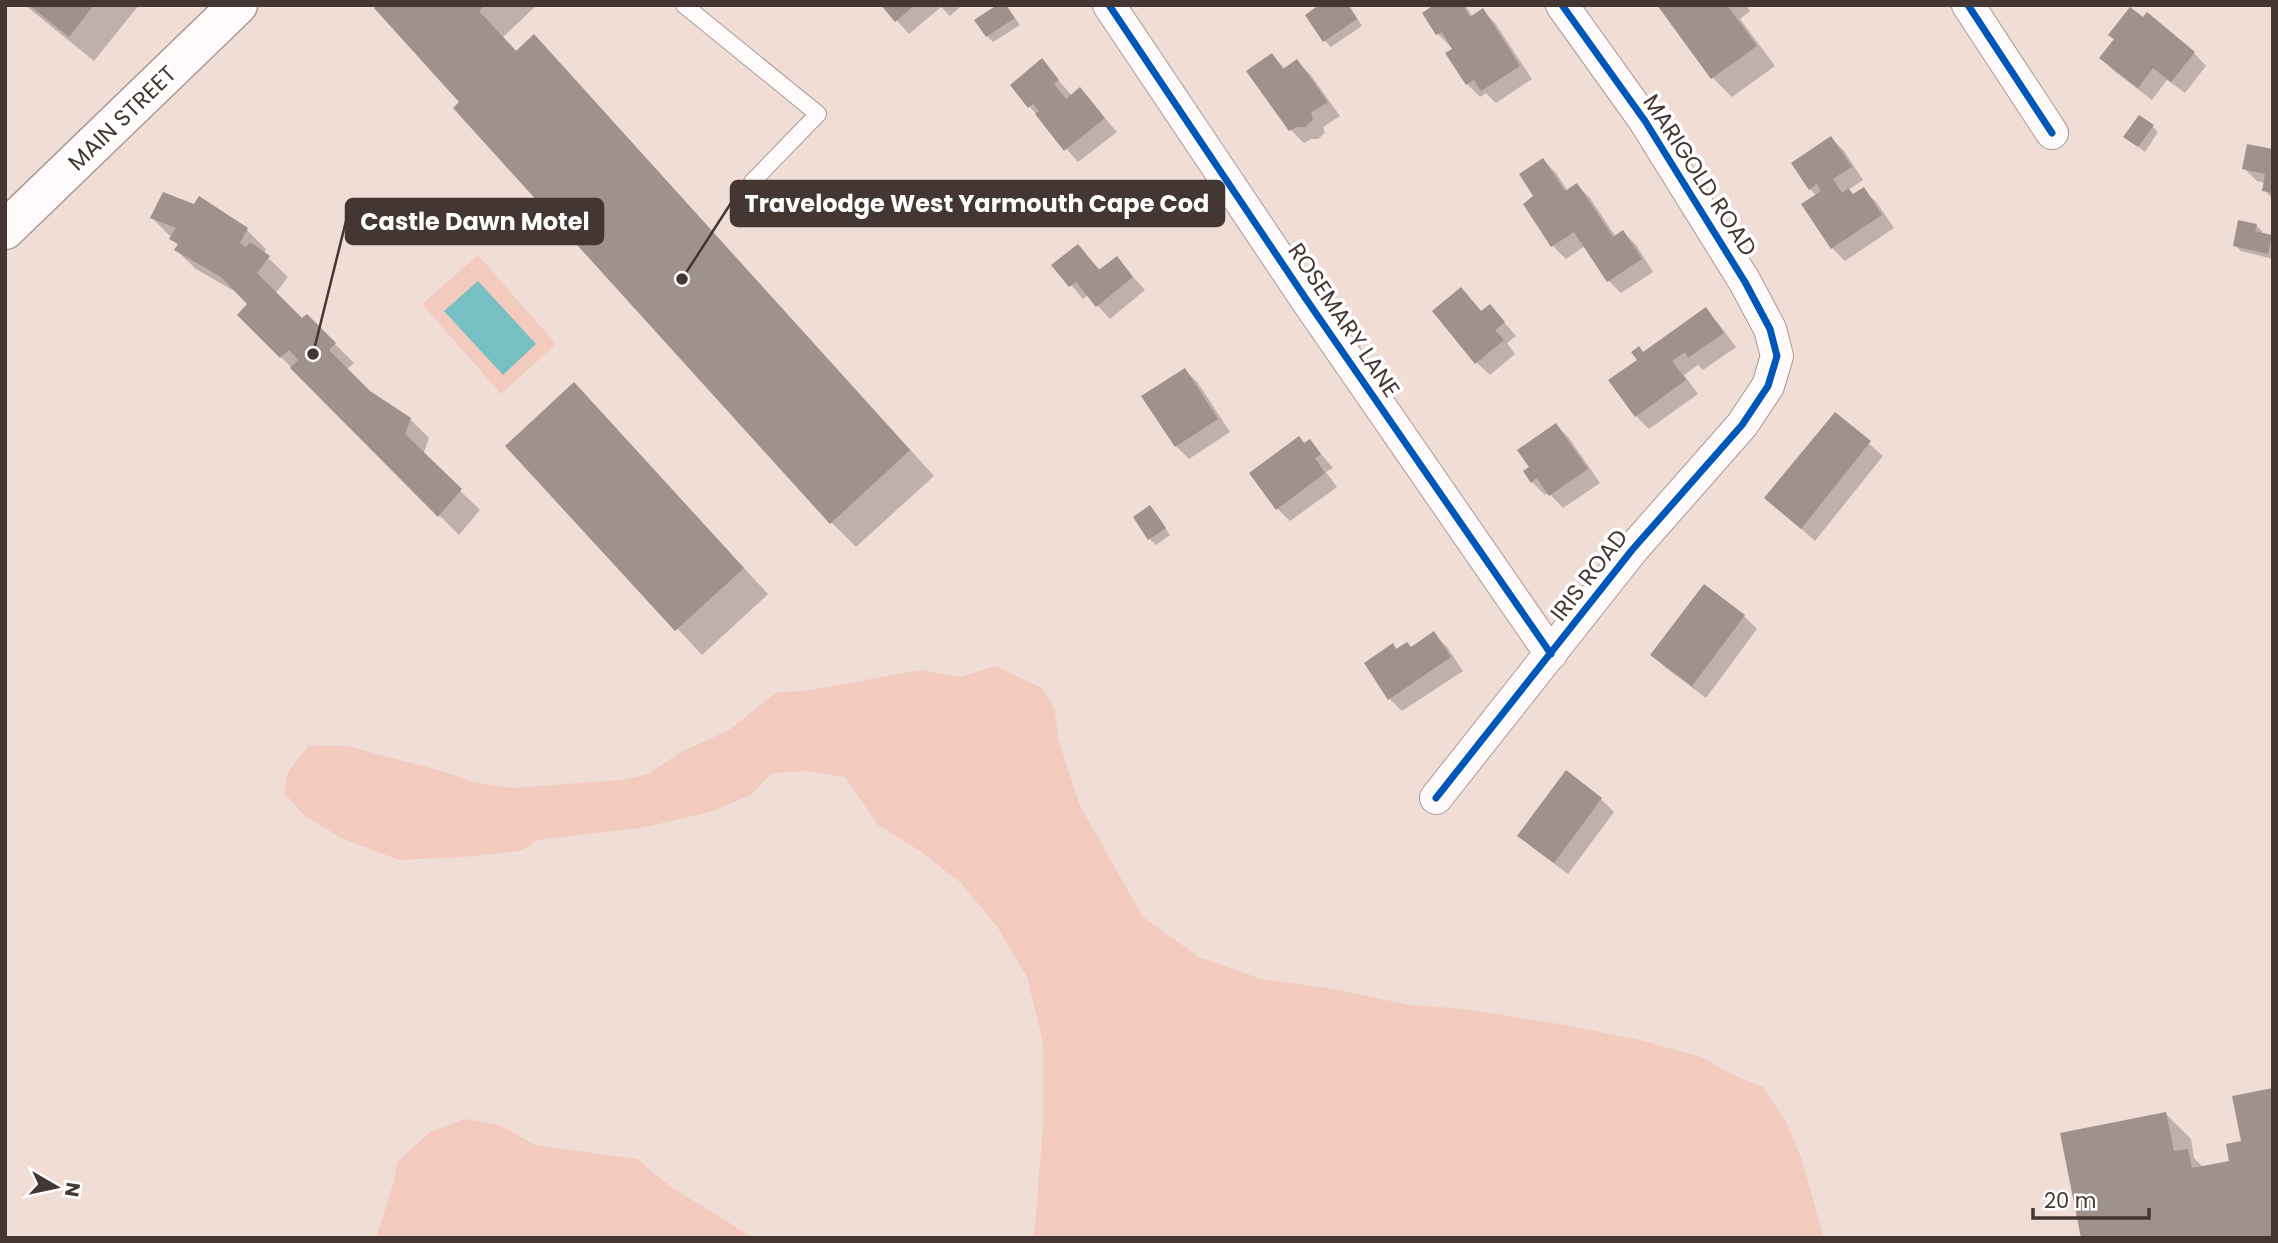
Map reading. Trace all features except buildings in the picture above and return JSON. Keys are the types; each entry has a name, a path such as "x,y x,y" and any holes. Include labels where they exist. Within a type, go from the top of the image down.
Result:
{"main road":[{"name":"MAIN STREET","path":"5,230 238,5"}],"street":[{"name":"ROSEMARY LANE","path":"1109,5 1306,299 1551,654"},
{"name":"MARIGOLD ROAD","path":"1562,5 1645,121 1745,282 1770,329 1777,356 1770,378"},
{"path":"1968,5 2052,133"},
{"name":"IRIS ROAD","path":"1436,798 1632,550 1742,425 1768,386 1770,378"}],"lane":[{"path":"684,5 818,114 752,182"}],"shaded area":[{"path":"478,255 556,344 501,394 422,304"},
{"path":"996,666 1042,688 1055,710 1058,738 1079,804 1143,917 1199,957 1261,979 1328,988 1410,1005 1465,1009 1565,1025 1640,1040 1701,1057 1763,1087 1787,1123 1802,1160 1822,1231 1821,1238 1034,1238 1043,1126 1043,1043 1027,977 998,928 961,883 920,851 878,825 845,777 805,771 772,773 751,795 710,812 641,828 537,840 521,851 399,860 343,839 305,816 284,793 288,772 309,745 347,746 473,782 511,788 621,780 648,774 681,752 729,730 777,692 805,691 921,670 959,677"},
{"path":"465,1119 500,1125 535,1145 637,1159 671,1187 754,1238 376,1238 394,1181 397,1162 430,1132"}],"water":[{"path":"478,281 536,344 503,375 444,311"}],"cycle path":[{"path":"1109,5 1306,299 1551,654"},
{"path":"1436,798 1632,550 1742,425 1768,386 1777,356 1770,329 1745,282 1645,121 1562,5"},
{"path":"1968,5 2052,133"}],"place":[{"name":"Travelodge West Yarmouth Cape Cod","path":"682,279"},
{"name":"Castle Dawn Motel","path":"313,354"}]}
